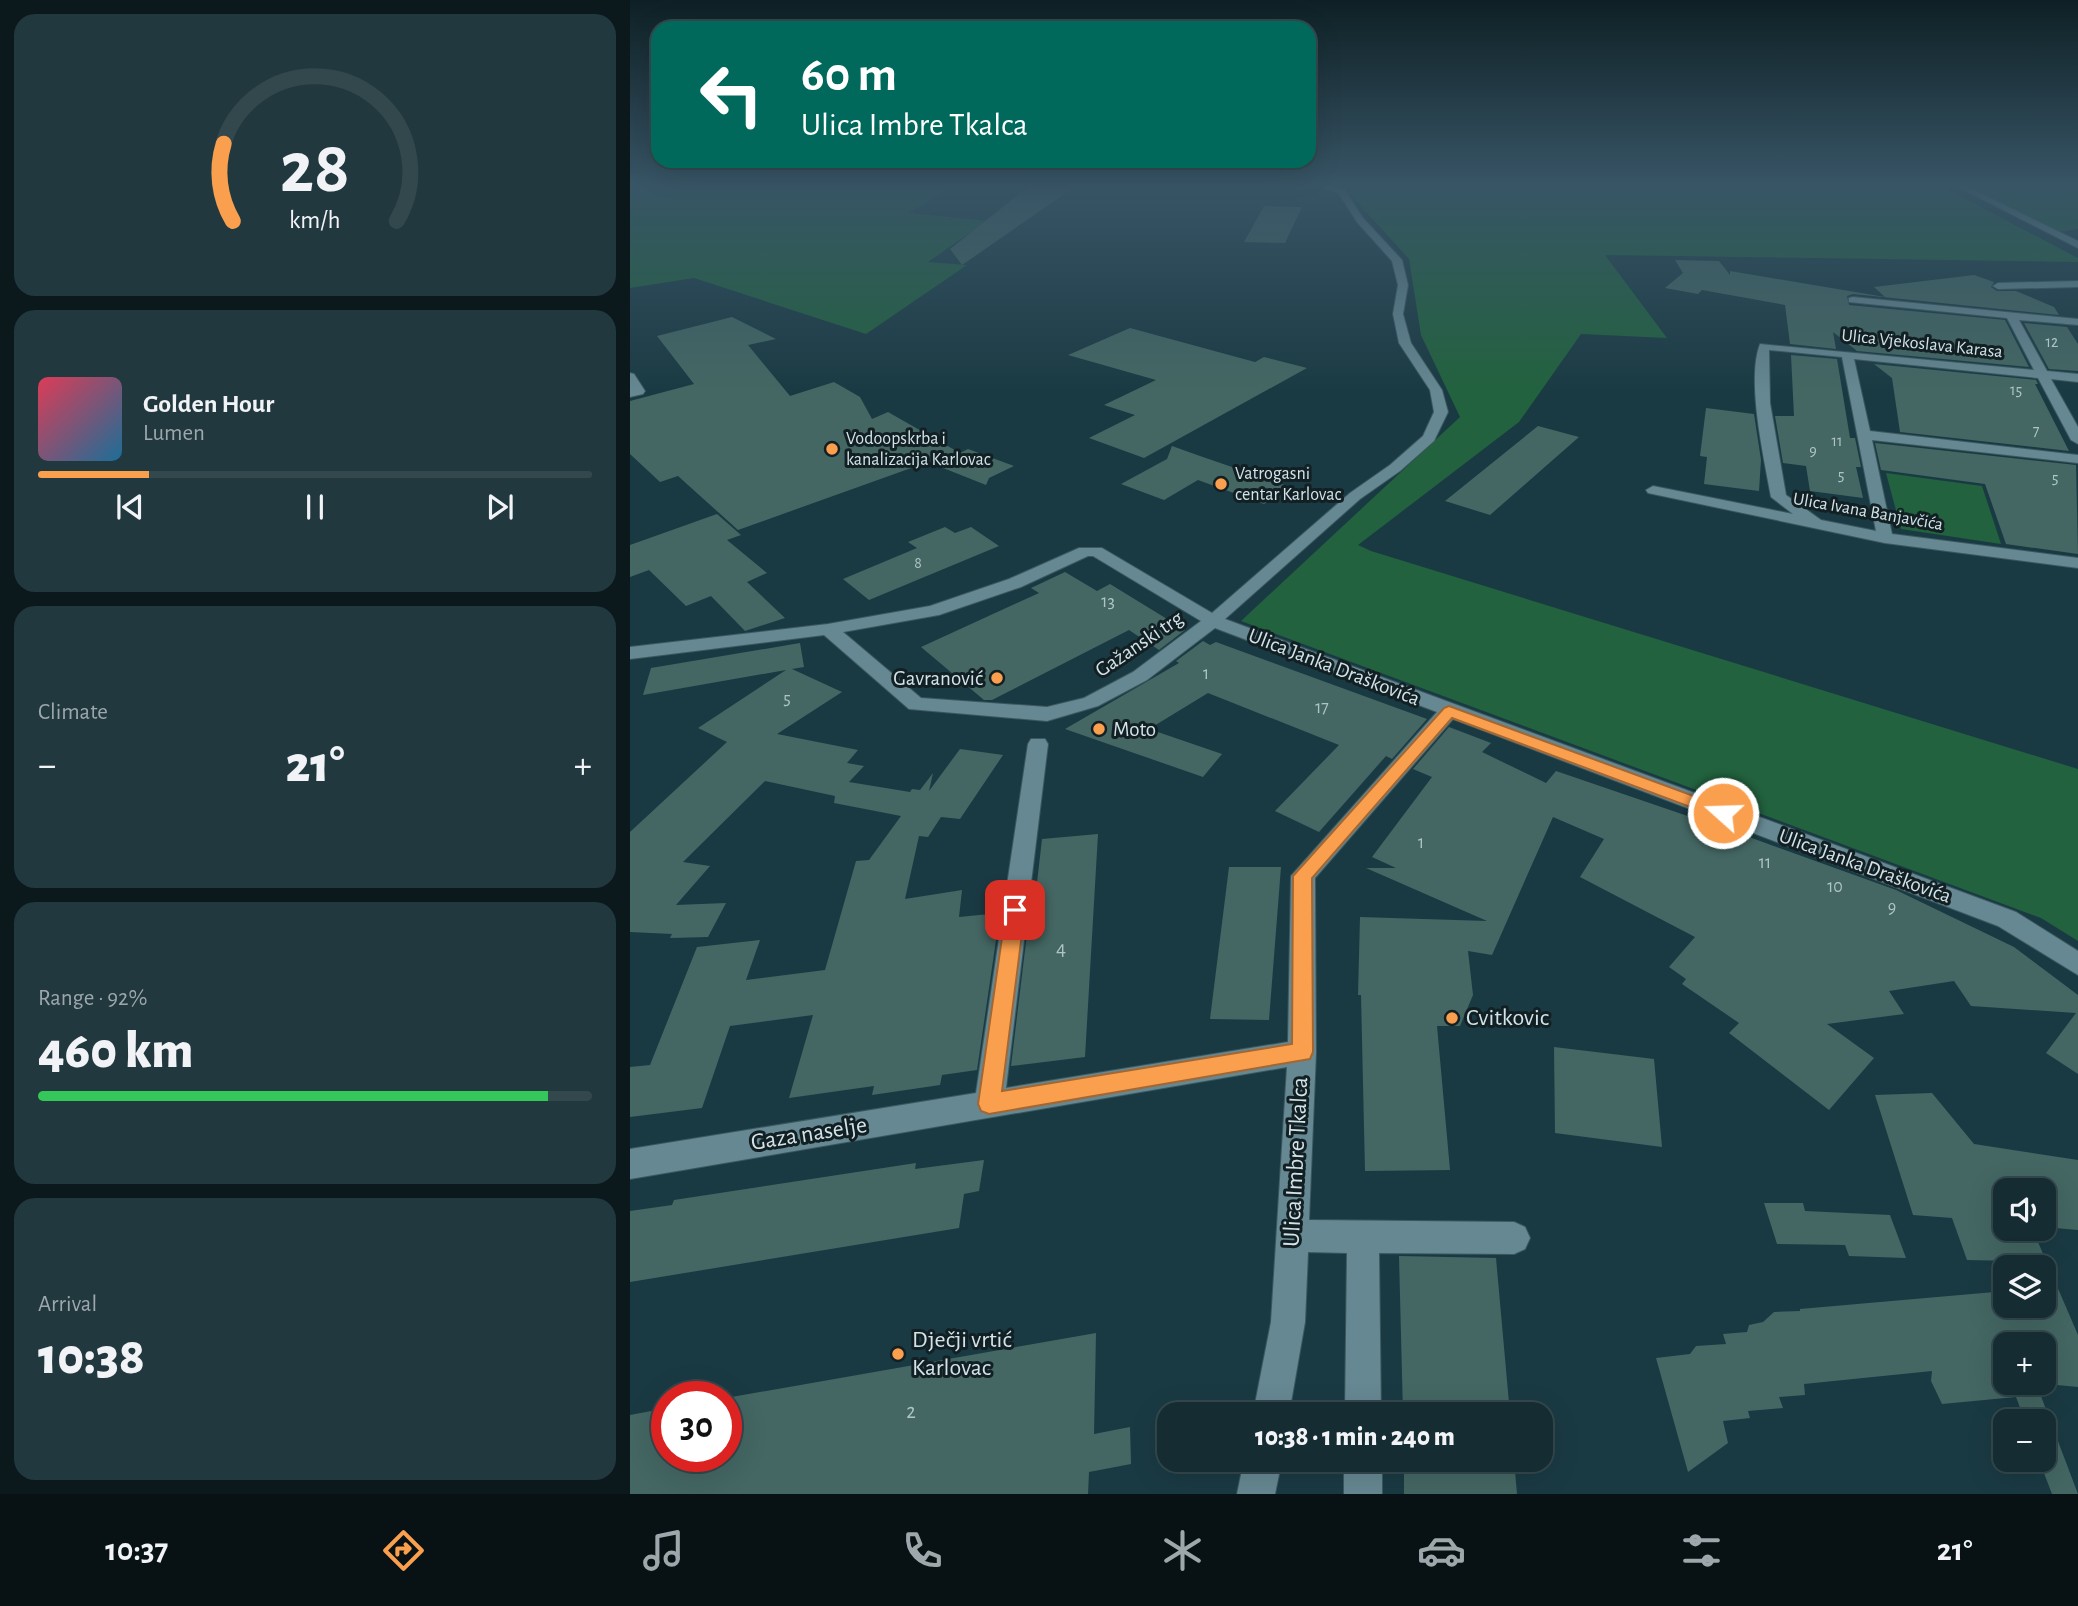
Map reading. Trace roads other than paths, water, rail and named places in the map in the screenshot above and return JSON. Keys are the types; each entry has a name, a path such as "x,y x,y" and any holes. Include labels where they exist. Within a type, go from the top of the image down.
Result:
{"street":[{"path":"1213,621 1355,496 1395,468 1429,438 1441,412 1436,390 1405,343 1398,314 1403,285 1397,260 1391,254"},
{"path":"1998,286 2078,284"},
{"path":"1853,300 2078,321"},
{"path":"2011,315 2078,440"},
{"name":"Ulica Vjekoslava Karasa","path":"1816,524 1779,497 1764,394 1763,346 2078,378"},
{"path":"1847,355 1885,538"},
{"path":"630,377 634,392"},
{"path":"1865,435 2078,459"},
{"name":"Ulica Ivana Banjavčića","path":"1653,490 1885,538 2078,563"},
{"name":"Gažanski trg","path":"1089,550 1096,551 1213,621 1140,676 1091,702 1047,714 916,704 828,629 933,611 1015,583 1089,550"},
{"name":"Ulica Janka Draškovića","path":"1213,621 2007,919 2078,964"},
{"path":"630,653 828,629"},
{"name":"Ulica Imbre Tkalca","path":"1273,1402 1288,1322 1302,1052 1303,876 1449,711"},
{"path":"989,1104 1038,744"},
{"name":"Gaza naselje","path":"630,1164 1302,1052"},
{"path":"1291,1236 1514,1238"},
{"path":"1363,1237 1363,1402"},
{"path":"1256,1494 1260,1472"},
{"path":"1363,1472 1363,1494"}],"place":[{"name":"Vodoopskrba i kanalizacija Karlovac","path":"832,449"},
{"name":"Vatrogasni centar Karlovac","path":"1221,484"},
{"name":"Gavranović","path":"997,678"},
{"name":"Moto","path":"1099,729"},
{"name":"Cvitkovic","path":"1452,1018"},
{"name":"Dječji vrtić Karlovac","path":"898,1354"}]}
